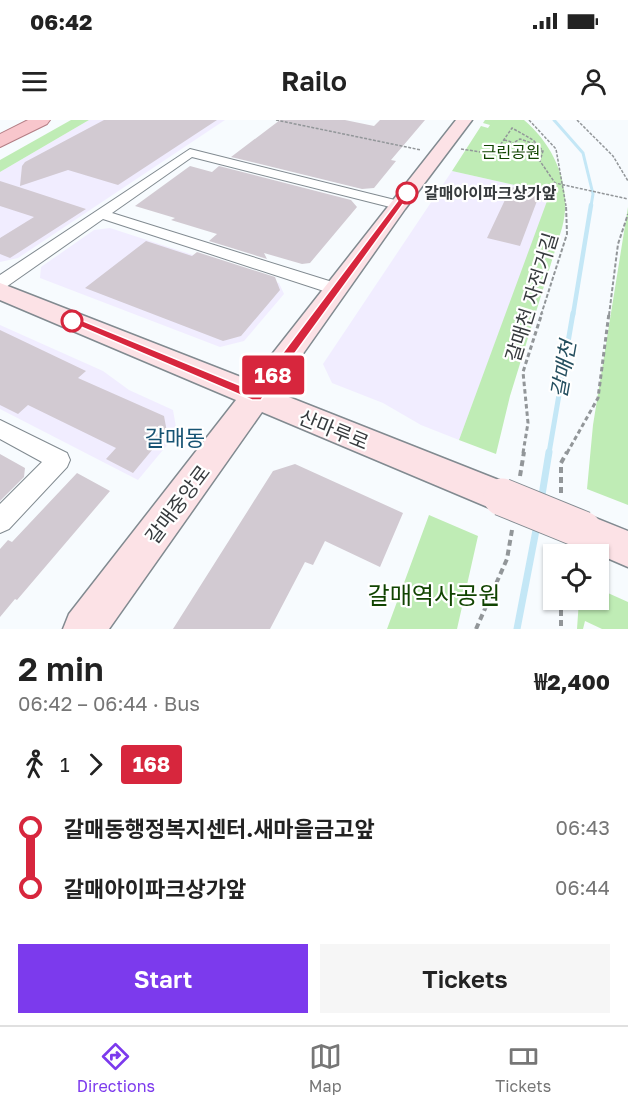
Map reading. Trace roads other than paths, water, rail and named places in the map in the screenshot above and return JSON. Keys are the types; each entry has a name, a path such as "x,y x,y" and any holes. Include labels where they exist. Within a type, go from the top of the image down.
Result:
{"main road":[{"path":"0,141 41,120"}],"street":[{"name":"갈매중앙로","path":"84,629 398,205 464,120"},
{"path":"0,283 190,153 398,205"},
{"path":"101,214 336,289"},
{"name":"산마루로","path":"0,291 628,549"},
{"path":"0,429 59,460 0,521"}],"waterway":[{"name":"갈매천","path":"554,120 583,153 593,194 591,206"},
{"name":"갈매천","path":"573,315 591,205"},
{"name":"갈매천","path":"549,453 573,313"},
{"name":"갈매천","path":"541,501 549,452"},
{"name":"갈매천","path":"517,629 537,525"}],"place":[{"name":"갈매아이파크상가앞","path":"407,193"}],"district":[{"name":"갈매동","path":"175,437"}],"park label":[{"name":"근린공원","path":"511,152"},
{"name":"갈매역사공원","path":"434,594"}]}
